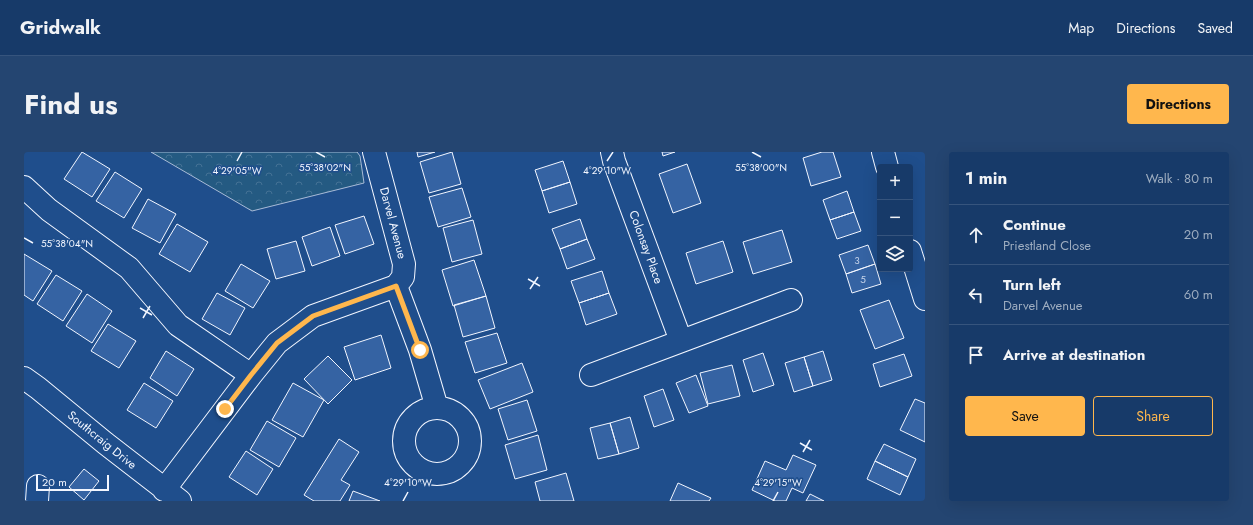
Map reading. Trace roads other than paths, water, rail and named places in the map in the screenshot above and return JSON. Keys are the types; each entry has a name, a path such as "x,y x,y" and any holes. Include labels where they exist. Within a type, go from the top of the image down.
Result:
{"street":[{"name":"Darvel Avenue","path":"374,152 404,264 402,277 396,286"},
{"name":"Colonsay Place","path":"612,152 614,161 681,341"},
{"path":"883,152 886,164"},
{"path":"24,187 49,210 129,268 178,325 251,375"},
{"path":"915,252 925,299"},
{"path":"172,495 251,375 277,343 313,316 396,286 420,350 438,408"},
{"path":"591,375 790,300"},
{"name":"Southcraig Drive","path":"24,378 172,495"}]}
